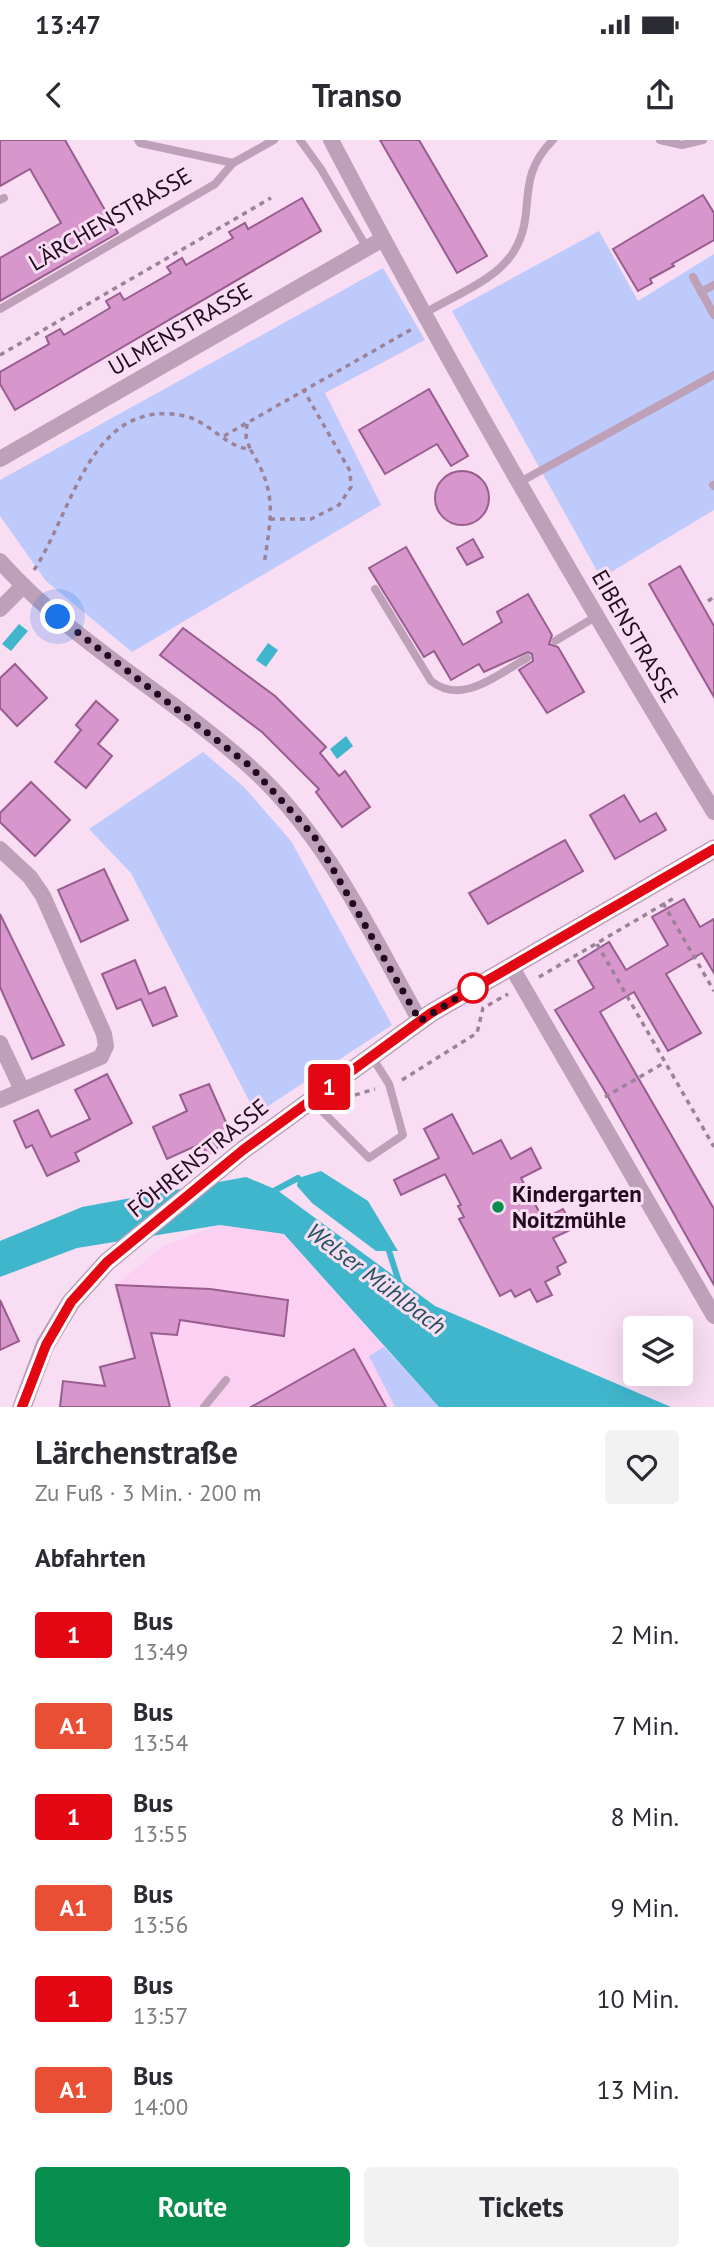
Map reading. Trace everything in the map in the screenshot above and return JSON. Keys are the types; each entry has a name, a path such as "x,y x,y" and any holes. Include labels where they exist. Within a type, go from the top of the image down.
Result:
{"street":[{"name":"EIBENSTRASSE","path":"331,140 383,239 520,482 714,812"},
{"name":"ULMENSTRASSE","path":"0,459 383,239"},
{"path":"0,561 23,586 93,647 250,766 305,826 314,836 420,1021"},
{"path":"0,609 23,586"},
{"path":"0,849 30,877 43,896 104,1034 106,1046 101,1056 0,1100"},
{"name":"FÖHRENSTRASSE","path":"22,1407 46,1345 71,1302 107,1262 243,1150 316,1105 372,1056 420,1021 714,849"},
{"path":"511,966 714,1316"},
{"path":"0,1043 22,1090"}],"lane":[{"path":"138,140 140,143 233,163"},
{"name":"LÄRCHENSTRASSE","path":"0,309 215,184 233,163 274,140"},
{"path":"300,140 321,169 367,248"},
{"path":"427,316 494,272 514,252 522,232 531,167 553,140"},
{"path":"660,140 682,145 703,140"},
{"path":"693,277 714,314"},
{"path":"701,292 714,285"},
{"path":"520,482 714,374"},
{"path":"375,589 430,681 439,688 448,691 470,690 527,657"},
{"path":"555,641 597,616"},
{"path":"316,1105 369,1158 403,1135 389,1084 372,1056"},
{"path":"204,1407 226,1380"}],"path":[{"path":"0,355 271,198"},
{"path":"224,436 427,316"},
{"path":"270,519 311,519 339,505 351,487 350,471 303,388"},
{"path":"23,586 40,561 96,449 123,425 164,414 187,416 224,436 237,449 250,449"},
{"path":"247,423 246,438 265,473 270,490 270,519 264,565"},
{"path":"708,601 714,597"},
{"path":"652,887 714,991"},
{"path":"316,1105 405,1079 477,1033 483,1008 684,892"},
{"path":"585,924 714,1147"},
{"path":"591,1104 664,1063"}],"shaded area":[{"path":"599,231 638,301 714,254 714,510 601,578 452,311"},
{"path":"383,268 425,340 325,393 381,505 132,652 46,581 0,516 0,480"},
{"path":"203,752 244,787 291,841 392,1025 256,1114 131,873 89,829"},
{"path":"220,1225 284,1234 384,1347 369,1356 395,1407 144,1407 114,1286 163,1246"},
{"path":"384,1347 439,1407 395,1407 369,1356"}],"water":[{"path":"19,624 28,631 11,651 2,644"},
{"path":"268,643 278,650 266,667 256,660"},
{"path":"346,736 353,746 337,759 330,749"},
{"path":"321,1171 368,1201 398,1251 376,1251 312,1203 297,1186 298,1178"},
{"name":"Welser Mühlbach","path":"246,1177 277,1190 435,1306 671,1407 439,1407 284,1234 220,1225 77,1248 0,1277 0,1241 82,1207"}],"building":[{"path":"0,140 65,140 118,233 0,301 0,258 61,223 30,169 0,186"},
{"path":"380,140 419,140 487,256 457,273"},
{"path":"703,195 714,213 714,240 672,264 674,266 650,279 652,283 638,291 613,249"},
{"path":"302,198 321,231 15,410 0,384 0,372 49,344 46,337 60,329 64,335 110,308 106,301 120,293 124,300 171,273 167,267 182,258 186,265 233,238 229,232 245,223 248,229"},
{"path":"429,389 468,456 451,466 437,444 385,474 359,430"},
{"path":"462,471 481,479 489,498 481,517 462,525 443,517 435,498 443,479"},
{"path":"473,539 483,557 467,565 457,548"},
{"path":"406,547 463,645 502,622 497,612 528,594 552,635 549,644 558,647 584,692 547,713 519,670 533,661 532,654 528,652 484,672 479,664 451,680 434,651 424,657 369,568"},
{"path":"680,566 714,626 714,697 649,584"},
{"path":"183,628 275,696 326,747 320,753 339,776 345,771 370,807 342,827 316,792 319,789 262,732 160,655"},
{"path":"15,664 47,698 17,726 0,708 0,678"},
{"path":"96,701 118,720 98,744 112,756 86,788 55,762 81,730 76,725"},
{"path":"31,782 70,820 35,856 0,822 0,813"},
{"path":"624,795 640,822 656,813 666,830 615,859 590,815"},
{"path":"565,840 583,871 488,924 469,893"},
{"path":"104,869 128,920 81,942 58,890"},
{"path":"684,899 700,927 714,919 714,973 702,953 666,974 701,1033 668,1051 634,992 600,1012 714,1209 714,1285 603,1088 555,1010 594,988 578,961 609,942 626,970 668,945 652,917"},
{"path":"0,914 64,1045 32,1059 0,987"},
{"path":"135,960 149,994 165,987 177,1016 153,1026 141,999 117,1009 102,974"},
{"path":"107,1074 132,1123 75,1153 79,1161 47,1176 32,1145 26,1148 14,1121 38,1110 51,1137 90,1119 75,1090"},
{"path":"209,1084 232,1136 207,1156 202,1143 167,1159 153,1127 187,1111 180,1095"},
{"name":"Kindergarten Noitzmühle","path":"452,1114 473,1154 501,1140 511,1159 531,1148 541,1168 521,1178 543,1219 563,1209 574,1228 553,1238 566,1262 557,1267 560,1274 545,1282 552,1295 537,1302 530,1289 515,1297 511,1290 500,1296 459,1219 464,1217 458,1206 461,1205 445,1174 401,1195 394,1180 439,1158 424,1129"},
{"path":"116,1285 210,1289 288,1300 284,1336 180,1320 177,1335 151,1333 170,1407 60,1407 63,1381 105,1386 100,1367 135,1358"},
{"path":"0,1300 19,1341 0,1350"},
{"path":"354,1349 386,1407 251,1407"}],"waterway":[{"path":"272,1192 298,1178"},
{"name":"Welser Mühlbach","path":"389,1251 400,1285"}],"bus line":[{"name":"1","path":"22,1407 29,1382 46,1345 71,1302 107,1262 243,1150 431,1013 714,849"}],"place":[{"name":"Kindergarten Noitzmühle","path":"498,1207"}],"route":[{"path":"58,617 93,647 250,766 314,836 420,1021 473,988"}]}
